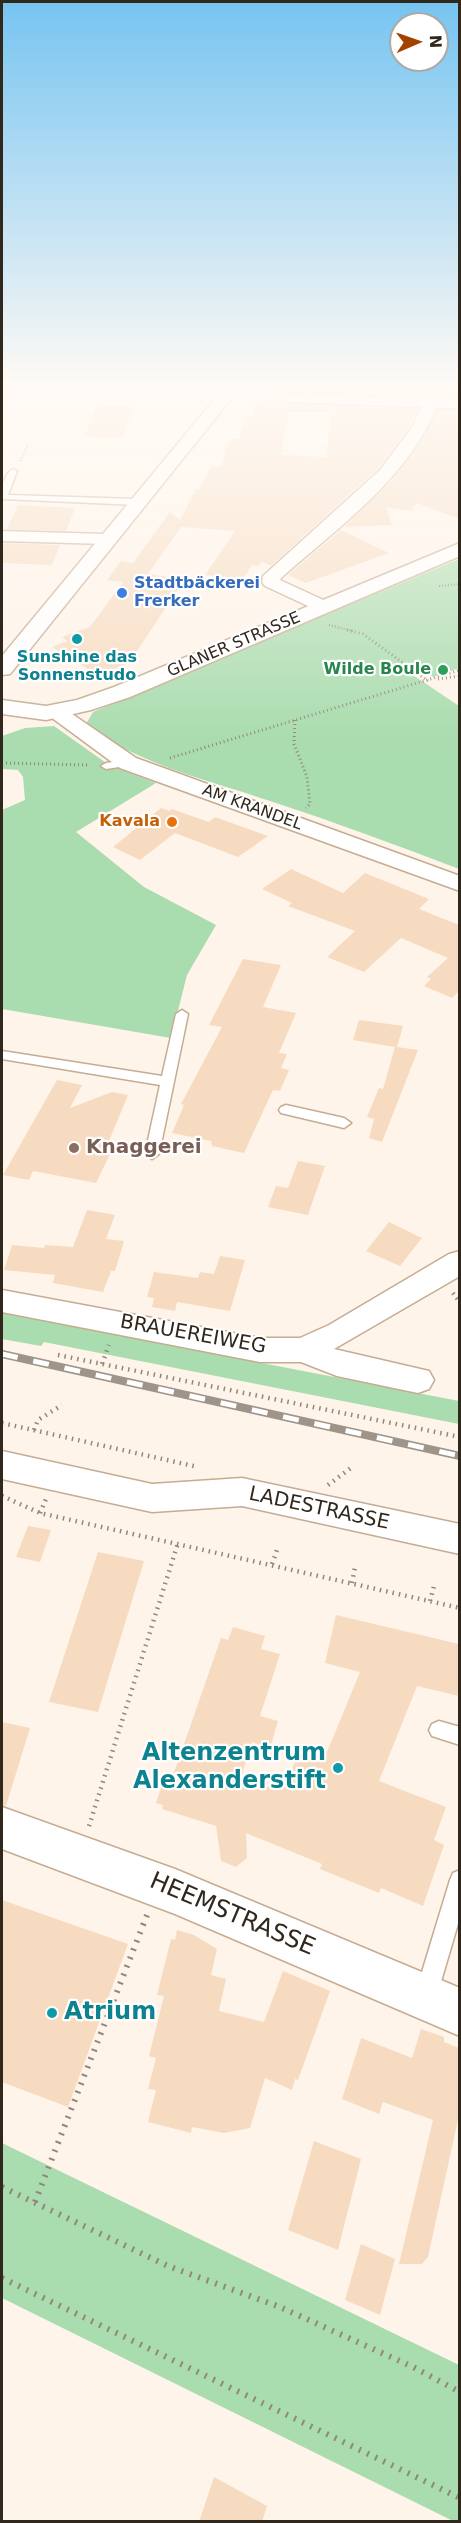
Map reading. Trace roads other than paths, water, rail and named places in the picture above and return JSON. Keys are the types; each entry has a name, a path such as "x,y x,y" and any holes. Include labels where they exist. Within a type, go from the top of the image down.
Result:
{"street":[{"path":"2,669 133,507"},
{"path":"315,610 271,582 272,576 350,507"},
{"path":"2,536 106,539"},
{"name":"GLANER STRASSE","path":"2,707 51,712 122,692 459,549"},
{"path":"2,727 51,712"},
{"name":"AM KRANDEL","path":"51,712 117,765 294,823 459,884"},
{"path":"304,1350 340,1333 459,1262"},
{"name":"BRAUEREIWEG","path":"2,1301 260,1350 304,1350 337,1364 418,1380"},
{"name":"LADESTRASSE","path":"2,1465 152,1498 242,1492 459,1539"},
{"name":"HEEMSTRASSE","path":"2,1828 81,1854 159,1884 442,2004"}],"lane":[{"path":"152,1154 182,1014"},
{"path":"2,1055 169,1082"},
{"path":"286,1110 344,1123"},
{"path":"439,1730 459,1737"},
{"path":"442,2004 459,1880"}],"railway":[{"path":"2,1354 460,1456"}],"place":[{"name":"Stadtbäckerei Frerker","path":"122,593"},
{"name":"Sunshine das Sonnenstudo","path":"77,639"},
{"name":"Wilde Boule","path":"443,670"},
{"name":"Kavala","path":"172,822"},
{"name":"Knaggerei","path":"74,1148"},
{"name":"Altenzentrum Alexanderstift","path":"338,1768"},
{"name":"Atrium","path":"52,2013"}]}
